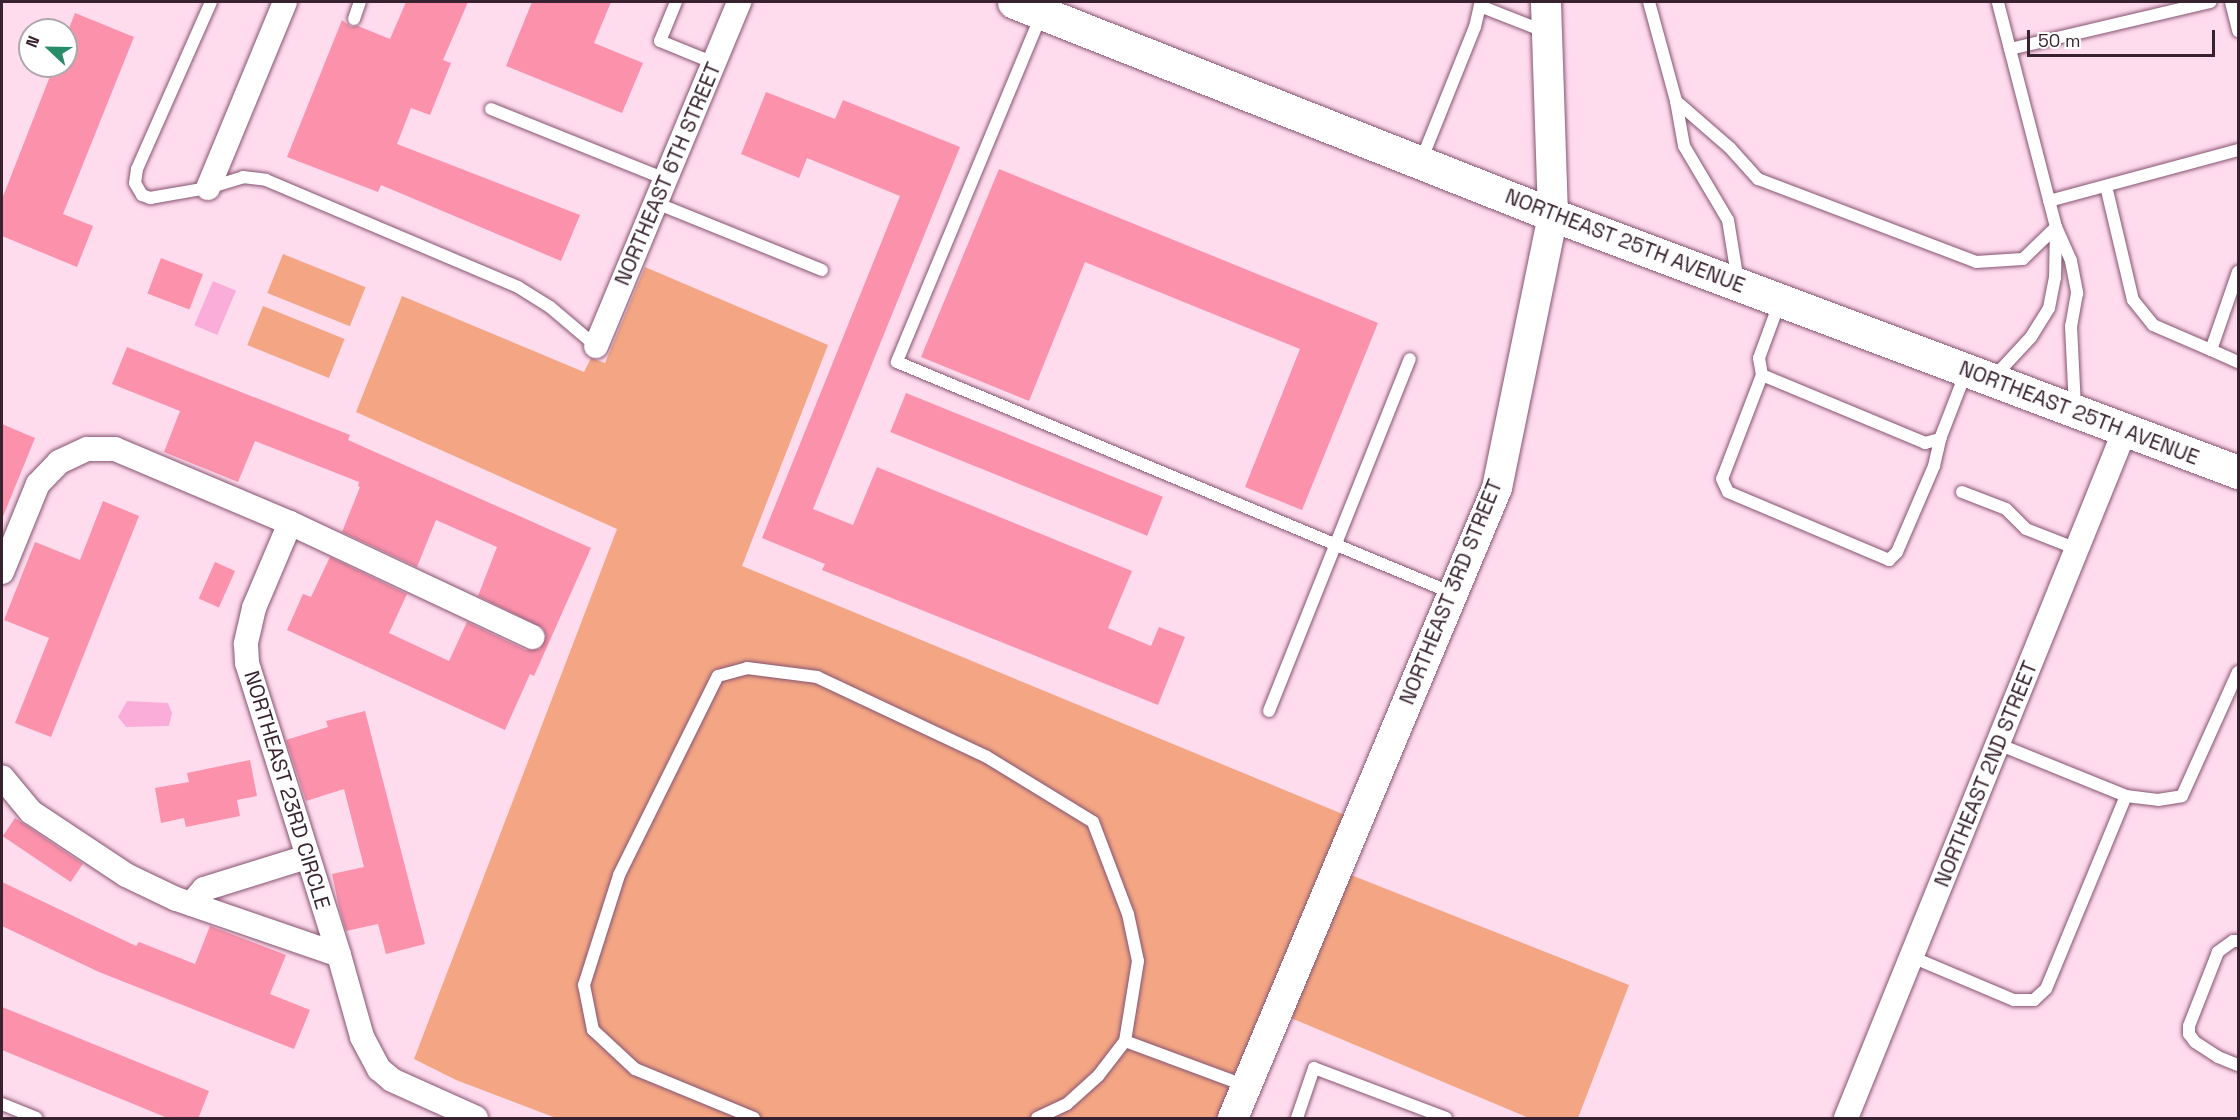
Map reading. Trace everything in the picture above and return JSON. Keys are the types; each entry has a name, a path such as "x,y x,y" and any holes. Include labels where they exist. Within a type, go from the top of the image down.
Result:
{"main road":[{"name":"NORTHEAST 25TH AVENUE","path":"1028,7 1553,215 2238,472"}],"street":[{"path":"208,188 285,2"},
{"name":"NORTHEAST 6TH STREET","path":"596,346 739,2"},
{"name":"NORTHEAST 3RD STREET","path":"1233,1119 1497,489 1553,215 1546,2"},
{"name":"NORTHEAST 2ND STREET","path":"1852,1117 1912,957 2125,430"},
{"path":"2,572 38,484 59,462 87,449 115,449 290,523 532,637"},
{"name":"NORTHEAST 23RD CIRCLE","path":"290,523 251,618 246,644 247,663 339,955 362,1036 379,1069 392,1080 476,1119"},
{"name":"NORTHEAST 23RD CIRCLE","path":"2,777 31,812 126,875 191,904 339,955"},
{"path":"191,904 204,889 308,857"}],"lane":[{"path":"211,2 137,169 135,183 142,195 150,198 208,188 243,177 266,180 518,287 550,307 596,346"},
{"path":"354,19 360,2"},
{"path":"676,2 660,41 714,63"},
{"path":"1649,2 1676,100 1684,146 1728,219 1738,283"},
{"path":"1998,2 2056,227 2071,261 2077,293 2071,326 2075,411"},
{"path":"2010,49 2211,2"},
{"path":"2231,2 2238,31"},
{"path":"1420,162 1481,4 1547,32"},
{"path":"1028,7 897,362 1453,593"},
{"path":"1676,100 1731,148 1758,179 1976,262 2023,259 2056,227"},
{"path":"491,110 665,179"},
{"path":"2049,201 2238,150"},
{"path":"2106,186 2133,300 2153,325 2238,362"},
{"path":"656,203 822,270"},
{"path":"1781,300 1759,358 1762,375 1722,479 1728,492 1888,560 1897,552 1929,477 1940,439 1979,375 2031,337 2049,308 2055,278 2056,227"},
{"path":"2211,350 2238,272"},
{"path":"1269,711 1338,545 1410,359"},
{"path":"1762,375 1925,443 1940,439"},
{"path":"1962,492 2006,509 2026,530 2077,549"},
{"path":"754,1119 635,1069 593,1030 584,986 619,875 718,676 747,668 817,677 987,758 1093,822 1128,914 1138,961 1125,1041 1098,1076 1067,1104 1037,1119"},
{"path":"1998,744 2126,796 2158,800 2181,796 2238,672"},
{"path":"1912,957 2014,1000 2034,1000 2046,989 2126,796"},
{"path":"2238,941 2233,941 2218,952 2189,1026 2189,1034 2195,1042 2218,1057 2238,1065"},
{"path":"1125,1041 1247,1086"},
{"path":"1297,1119 1314,1068 1446,1119"},
{"path":"2,1104 36,1119"}],"shaded area":[{"path":"283,254 366,287 350,326 267,293"},
{"path":"645,267 828,345 742,566 1345,815 1218,1118 556,1118 456,1080 414,1059 617,529 356,412 402,296 584,372 591,358 605,363"},
{"path":"213,281 236,291 217,335 194,325"},
{"path":"263,306 345,339 329,378 247,345"},
{"path":"127,701 168,703 172,713 169,726 126,727 118,717"},
{"path":"1351,875 1629,985 1578,1118 1529,1118 1291,1018"}],"building":[{"path":"406,2 468,2 443,60 451,63 430,115 411,108 397,144 580,215 561,261 381,185 378,192 287,157 342,20 351,27 358,26 390,39"},
{"path":"532,2 611,2 594,43 643,63 622,113 506,66"},
{"path":"75,13 134,37 63,214 93,226 77,267 2,236 2,199 49,78 78,78 78,18 73,18"},
{"path":"766,92 835,119 843,100 960,147 813,509 853,525 877,467 1132,571 1108,628 1151,646 1159,627 1185,637 1158,705 822,570 825,564 762,538 900,196 807,158 799,178 741,154"},
{"path":"999,169 1378,323 1302,510 1245,487 1300,349 1085,262 1029,401 921,357"},
{"path":"161,258 203,274 189,310 147,293"},
{"path":"127,347 350,435 348,440 591,548 534,676 530,674 505,730 287,630 303,594 311,597 330,557 407,594 389,633 449,661 467,622 526,650 540,649 546,636 543,628 478,596 497,547 436,520 417,567 342,532 360,487 359,482 255,441 238,482 164,452 180,411 112,384"},
{"path":"906,393 1163,497 1147,536 890,432"},
{"path":"2,424 35,438 2,519"},
{"path":"103,501 139,516 51,737 15,723 49,638 4,620 35,542 80,560"},
{"path":"215,562 235,571 219,607 199,599"},
{"path":"365,711 425,944 386,954 378,924 346,931 339,907 332,874 364,867 344,789 306,801 286,740 328,727 326,721"},
{"path":"250,760 257,796 237,800 240,816 186,827 184,818 161,823 155,788 189,782 187,773"},
{"path":"15,818 83,864 71,882 3,836"},
{"path":"2,882 136,946 139,942 195,964 210,926 286,955 270,994 310,1010 294,1049 99,972 2,926"},
{"path":"2,1007 209,1091 198,1119 170,1119 2,1050"}]}
